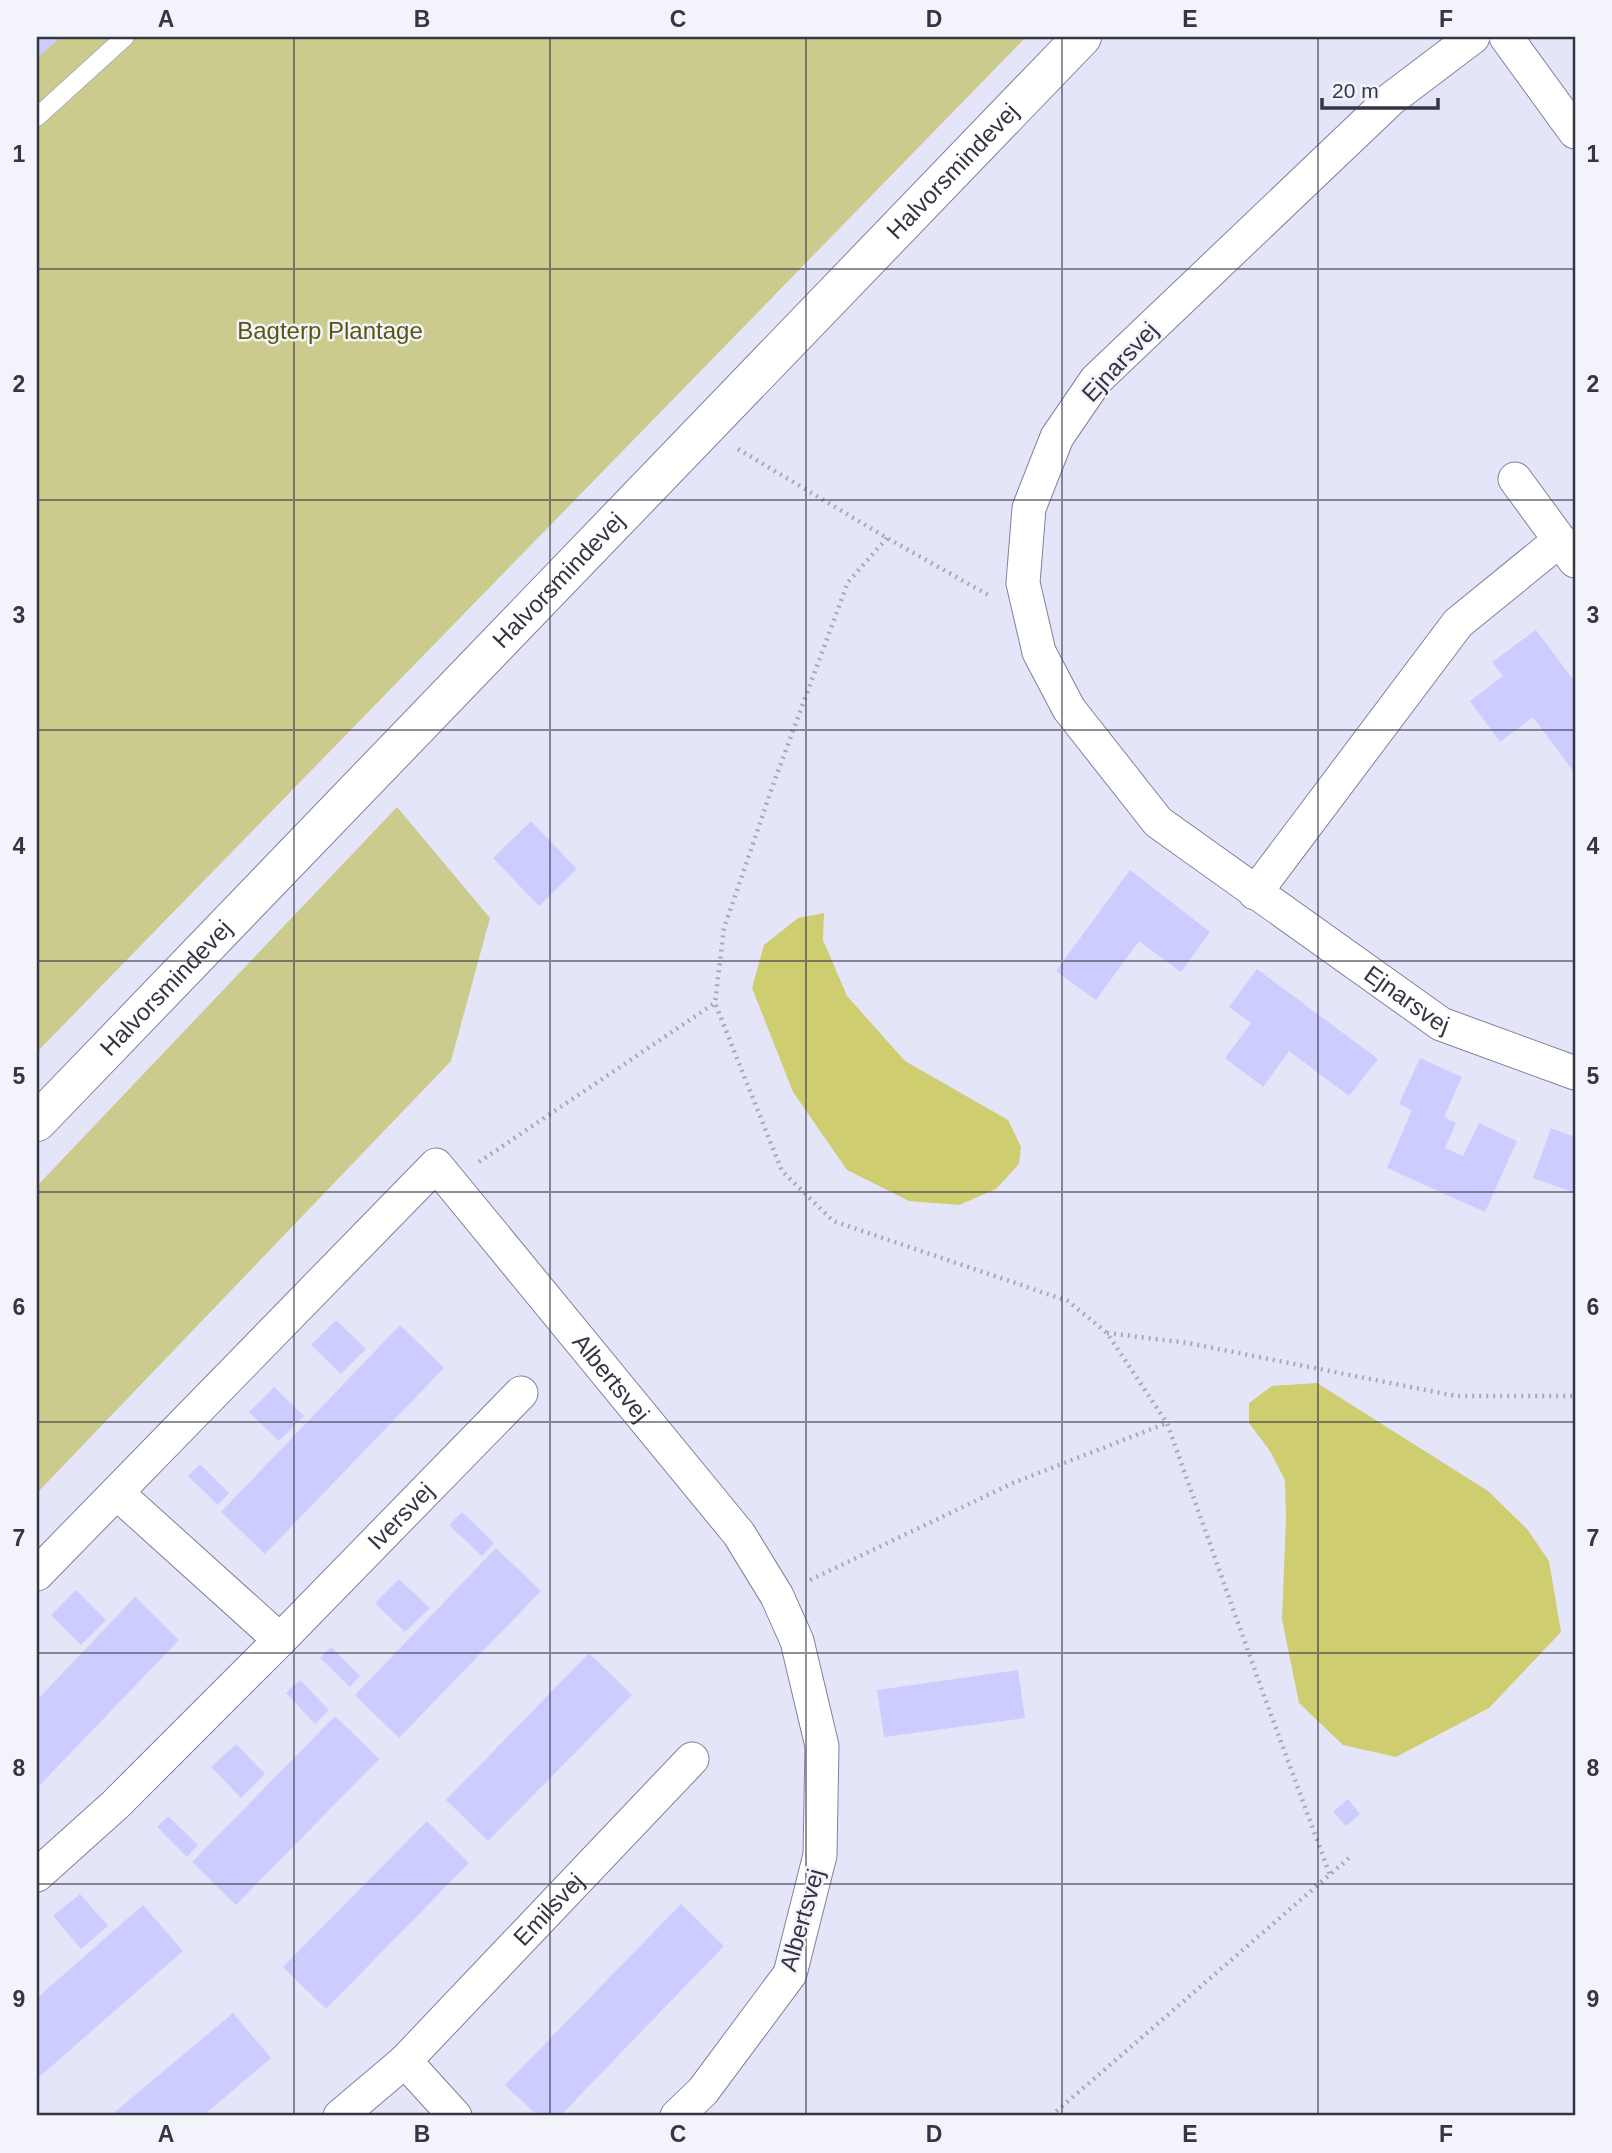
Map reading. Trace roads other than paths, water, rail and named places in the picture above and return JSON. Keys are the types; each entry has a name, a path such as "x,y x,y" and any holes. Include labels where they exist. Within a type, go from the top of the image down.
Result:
{"street":[{"name":"Halvorsmindevej","path":"37,1122 1082,37"},
{"name":"Ejnarsvej","path":"1473,37 1391,99 1096,380 1057,437 1029,508 1023,583 1039,652 1069,709 1158,822 1441,1024 1575,1073"},
{"path":"1506,37 1575,132"},
{"path":"1255,893 1458,623 1568,550 1515,479"},
{"name":"Albertsvej","path":"117,1493 436,1165 739,1534 778,1596 797,1641 822,1746 820,1856 790,1974 703,2091 677,2116"},
{"name":"Iversvej","path":"37,1875 115,1805 281,1640 521,1393"},
{"path":"37,1574 117,1493 281,1640"},
{"name":"Emilsvej","path":"340,2116 405,2061 692,1759"},
{"path":"405,2061 455,2116"}],"lane":[{"path":"37,117 125,37"}],"park label":[{"name":"Bagterp Plantage","path":"330,331"}]}
